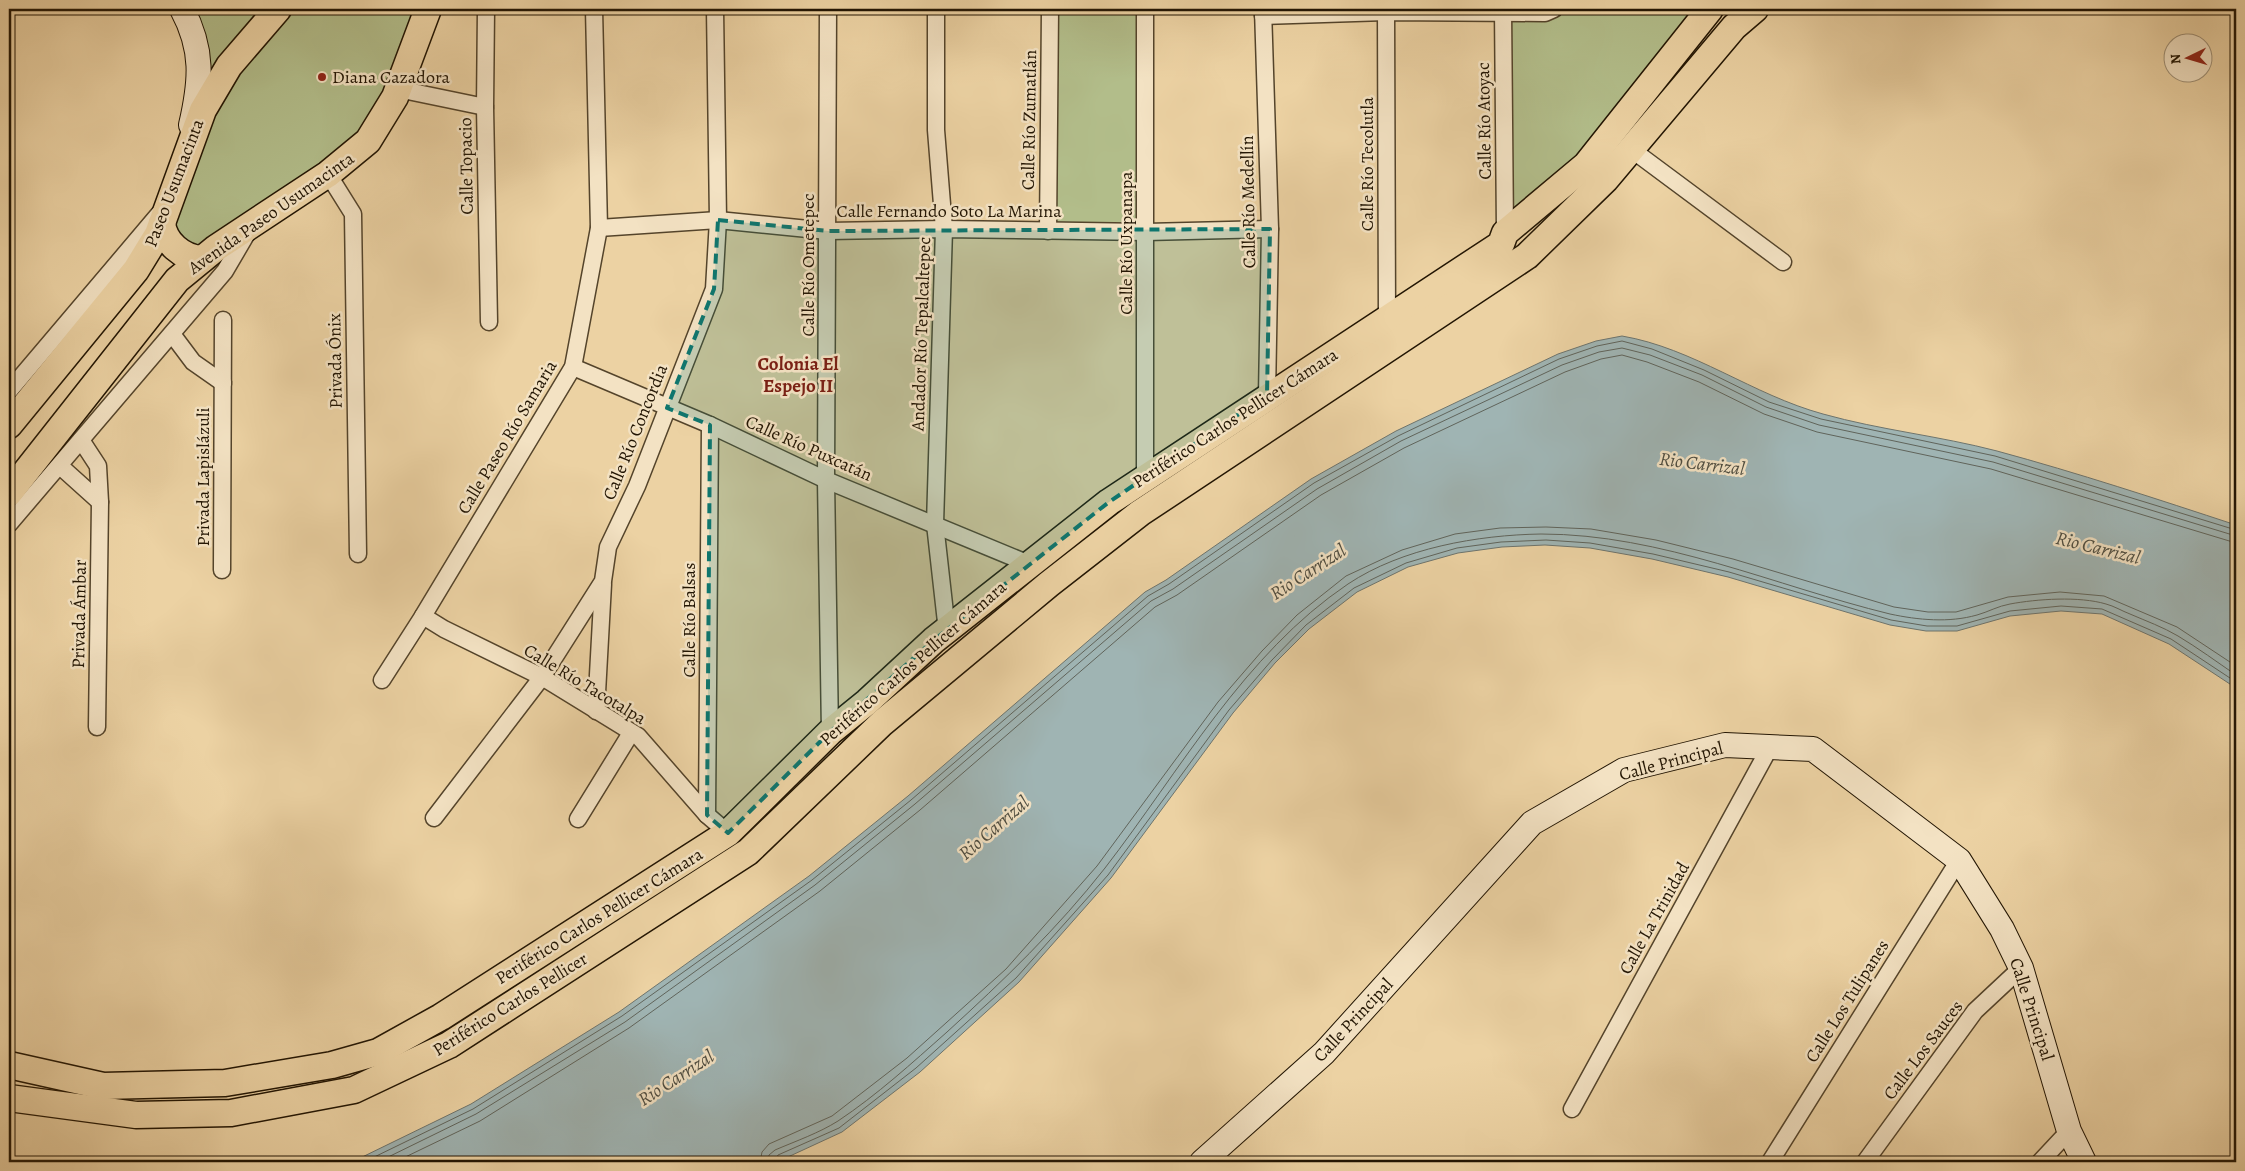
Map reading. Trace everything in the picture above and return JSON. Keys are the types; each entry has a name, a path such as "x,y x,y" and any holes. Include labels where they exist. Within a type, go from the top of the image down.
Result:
{"main road":[{"path":"182,9 196,40 199,58 199,83 187,150"},
{"name":"Paseo Usumacinta","path":"9,425 136,270 154,243 203,110 229,66 278,9"},
{"name":"Avenida Paseo Usumacinta","path":"9,493 166,293 202,259 328,174 368,141 385,116 398,89 428,9"},
{"name":"Periférico Carlos Pellicer Cámara","path":"9,1064 103,1086 225,1083 332,1065 378,1052 441,1017 728,833 830,732 934,640 1109,502 1268,395 1501,244 1505,233 1586,165 1710,9"},
{"name":"Periférico Carlos Pellicer Cámara","path":"882,723 1049,584 1140,513 1526,256 1606,179 1734,27 1755,9"},
{"path":"165,213 165,238 192,257 202,259"},
{"name":"Periférico Carlos Pellicer","path":"9,1098 136,1114 231,1114 354,1090 449,1045 748,852 882,723"},
{"name":"Calle Principal","path":"1202,1162 1324,1053 1532,823 1624,770 1725,744 1813,749 1959,860 2002,929 2022,968 2069,1131 2084,1162"}],"street":[{"name":"Calle Topacio","path":"486,9 485,106 489,322"},
{"name":"Calle Paseo Río Samaria","path":"382,680 423,616 573,367 599,228 594,9"},
{"name":"Calle Río Concordia","path":"434,818 542,678 603,581 608,547 637,486 714,289 718,220 714,9"},
{"name":"Calle Río Ometepec","path":"828,9 826,480 830,732"},
{"name":"Andador Río Tepalcaltepec","path":"936,9 936,130 944,229 935,524 947,631"},
{"name":"Calle Río Zumatlán","path":"1048,231 1050,9"},
{"name":"Calle Río Uxpanapa","path":"1145,9 1145,477"},
{"path":"1263,12 1503,11 1545,13 1554,9"},
{"name":"Calle Río Tecolutla","path":"1386,11 1387,319"},
{"name":"Calle Río Atoyac","path":"1503,11 1505,233"},
{"name":"Calle Río Medellín","path":"1263,12 1270,229 1268,395"},
{"path":"398,89 485,106"},
{"path":"1631,149 1783,262"},
{"name":"Privada Ónix","path":"328,174 353,214 358,554"},
{"path":"9,391 165,213"},
{"name":"Calle Fernando Soto La Marina","path":"599,228 718,220 828,231 944,229 1146,232 1270,229"},
{"path":"9,524 225,270 252,225"},
{"name":"Privada Lapislázuli","path":"222,570 223,320"},
{"name":"Privada Lapislázuli","path":"172,334 193,362 223,383"},
{"name":"Calle Río Puxcatán","path":"573,367 710,425 826,480 1029,564"},
{"name":"Calle Río Balsas","path":"707,815 710,425"},
{"name":"Privada Ámbar","path":"82,440 98,466 100,502 97,727"},
{"path":"60,466 100,502"},
{"path":"596,711 603,581"},
{"name":"Calle Río Tacotalpa","path":"423,616 444,630 542,678 638,736 707,815 728,833"},
{"path":"578,819 631,732"},
{"name":"Calle La Trinidad","path":"1572,1109 1770,747"},
{"name":"Calle Los Tulipanes","path":"1770,1162 1959,860"},
{"name":"Calle Los Sauces","path":"1865,1162 1976,1011 2022,968"},
{"path":"2040,1162 2069,1131"}],"highlighted area":[{"path":"718,220 828,231 1270,229 1267,395 1109,502 934,640 830,732 728,833 707,815 710,425 667,408 714,289"}],"green space":[{"path":"181,9 428,9 385,116 202,259 165,238 203,110"},
{"path":"1049,9 1145,9 1146,232 1048,231"},
{"path":"1554,9 1710,9 1586,165 1505,233 1503,13"}],"water":[{"name":"Rio Carrizal","path":"1622,336 1674,351 1797,406 1866,424 1997,451 2087,477 2236,525 2236,688 2169,644 2102,614 2061,611 2010,616 1957,631 1926,631 1890,625 1728,577 1652,559 1590,548 1545,545 1502,547 1458,553 1408,567 1357,592 1309,629 1275,663 1233,713 1111,878 1019,982 920,1072 842,1132 777,1162 352,1162 471,1104 619,1012 809,876 908,796 1145,592 1166,580 1311,479 1396,431 1558,354 1596,341"}],"place":[{"name":"Diana Cazadora","path":"322,77"}],"district":[{"name":"Colonia El Espejo II","path":"798,375"}]}
